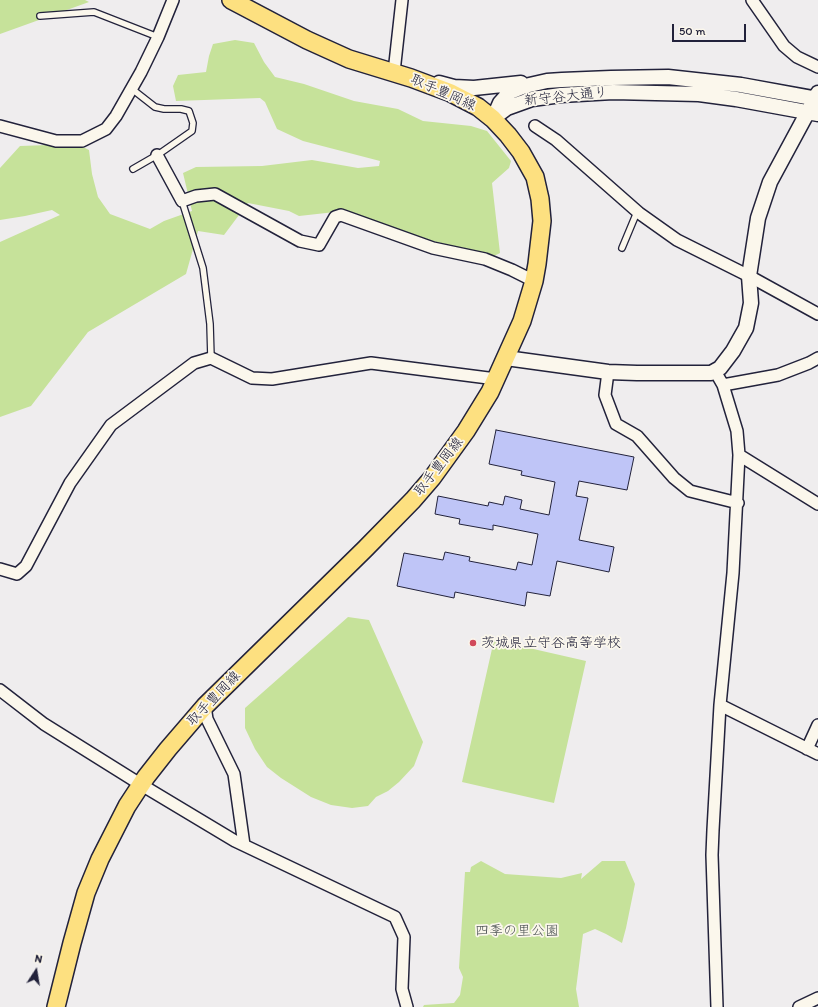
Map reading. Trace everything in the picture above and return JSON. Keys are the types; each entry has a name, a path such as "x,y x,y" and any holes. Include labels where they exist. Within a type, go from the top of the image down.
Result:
{"main road":[{"name":"取手豊岡線","path":"56,1007 86,893 100,858 117,824 140,784 205,706 365,549 413,500 432,478 466,431 496,378 522,321 534,281 541,239 542,221 540,199 535,177 521,152 508,134 493,119 470,102 394,72 349,60 231,0"}],"street":[{"path":"0,126 56,141 82,142 106,129 116,116 132,89 158,37 173,0"},
{"path":"394,72 402,0"},
{"path":"752,0 784,46 797,57 818,67"},
{"name":"新守谷大通り","path":"493,119 500,102 510,92 525,86 547,81 668,77 740,85 817,97"},
{"path":"417,80 454,87 474,88 547,81"},
{"name":"新守谷大通り","path":"493,119 507,108 532,99 562,95 613,92 699,94 813,113"},
{"path":"506,358 608,372 707,373 715,371 725,362 746,328 751,303 749,276 758,218 770,182 813,113 817,97"},
{"path":"535,126 556,140 637,212 677,240 749,276 818,314"},
{"path":"157,155 182,201 196,196 215,194 300,241 320,245 335,217 341,215 433,248 485,259 534,281"},
{"path":"0,569 17,574 26,566 70,483 111,425 194,363 211,358 252,378 272,379 371,363 496,378"},
{"path":"723,385 778,375 818,358"},
{"path":"715,371 723,385 737,432 739,455 738,503 733,573 720,705 712,855 717,1007"},
{"path":"608,372 605,394 616,424 637,436 674,478 690,491 738,503"},
{"path":"739,455 818,504"},
{"path":"0,690 44,724 140,784 244,845 395,917 404,938 402,989 407,1007"},
{"path":"720,705 818,754"},
{"path":"205,706 208,719 234,774 244,845"},
{"path":"807,749 818,725"},
{"path":"799,1007 818,998"}],"lane":[{"path":"40,16 94,12 158,37"},
{"path":"132,89 155,106 164,110 181,109 189,111 193,123 192,131 157,155 133,169"},
{"path":"182,201 202,268 210,324 211,358"},
{"path":"622,248 637,212"}],"green space":[{"path":"0,0 85,0 89,2 0,34"},
{"path":"235,40 254,43 264,62 275,77 304,84 354,101 398,109 423,121 471,126 487,131 511,161 509,168 492,183 500,253 494,256 433,241 344,211 299,216 289,211 248,203 224,235 198,231 186,274 88,332 31,406 0,417 0,242 60,215 52,210 0,220 0,168 20,146 77,144 89,150 92,174 98,197 110,214 150,229 164,221 192,211 183,173 196,167 262,166 312,160 358,168 379,166 380,161 303,141 277,129 265,102 260,98 176,101 173,86 178,75 206,72 213,44"},
{"path":"348,617 369,620 423,742 414,766 399,782 388,791 376,797 368,806 352,808 331,805 311,797 281,778 267,767 255,749 245,728 245,708"},
{"path":"494,640 586,661 554,803 462,782"},
{"name":"四季の里公園","path":"481,861 505,874 561,878 582,873 581,879 602,861 625,861 635,884 622,943 595,929 583,934 576,989 579,1007 423,1007 424,1005 454,1003 460,995 463,977 459,968 465,872 470,872 471,867"}],"building":[{"path":"496,430 634,457 627,490 579,481 576,496 588,498 579,540 614,547 609,572 557,561 550,596 527,592 525,606 455,592 454,598 397,586 404,553 443,560 445,552 470,557 469,561 516,570 518,562 532,565 538,534 493,525 493,530 459,524 460,519 435,514 438,496 488,506 489,502 503,505 505,496 522,500 520,509 549,515 555,482 521,475 522,471 489,464"}],"place":[{"name":"茨城県立守谷高等学校","path":"473,643"}]}
